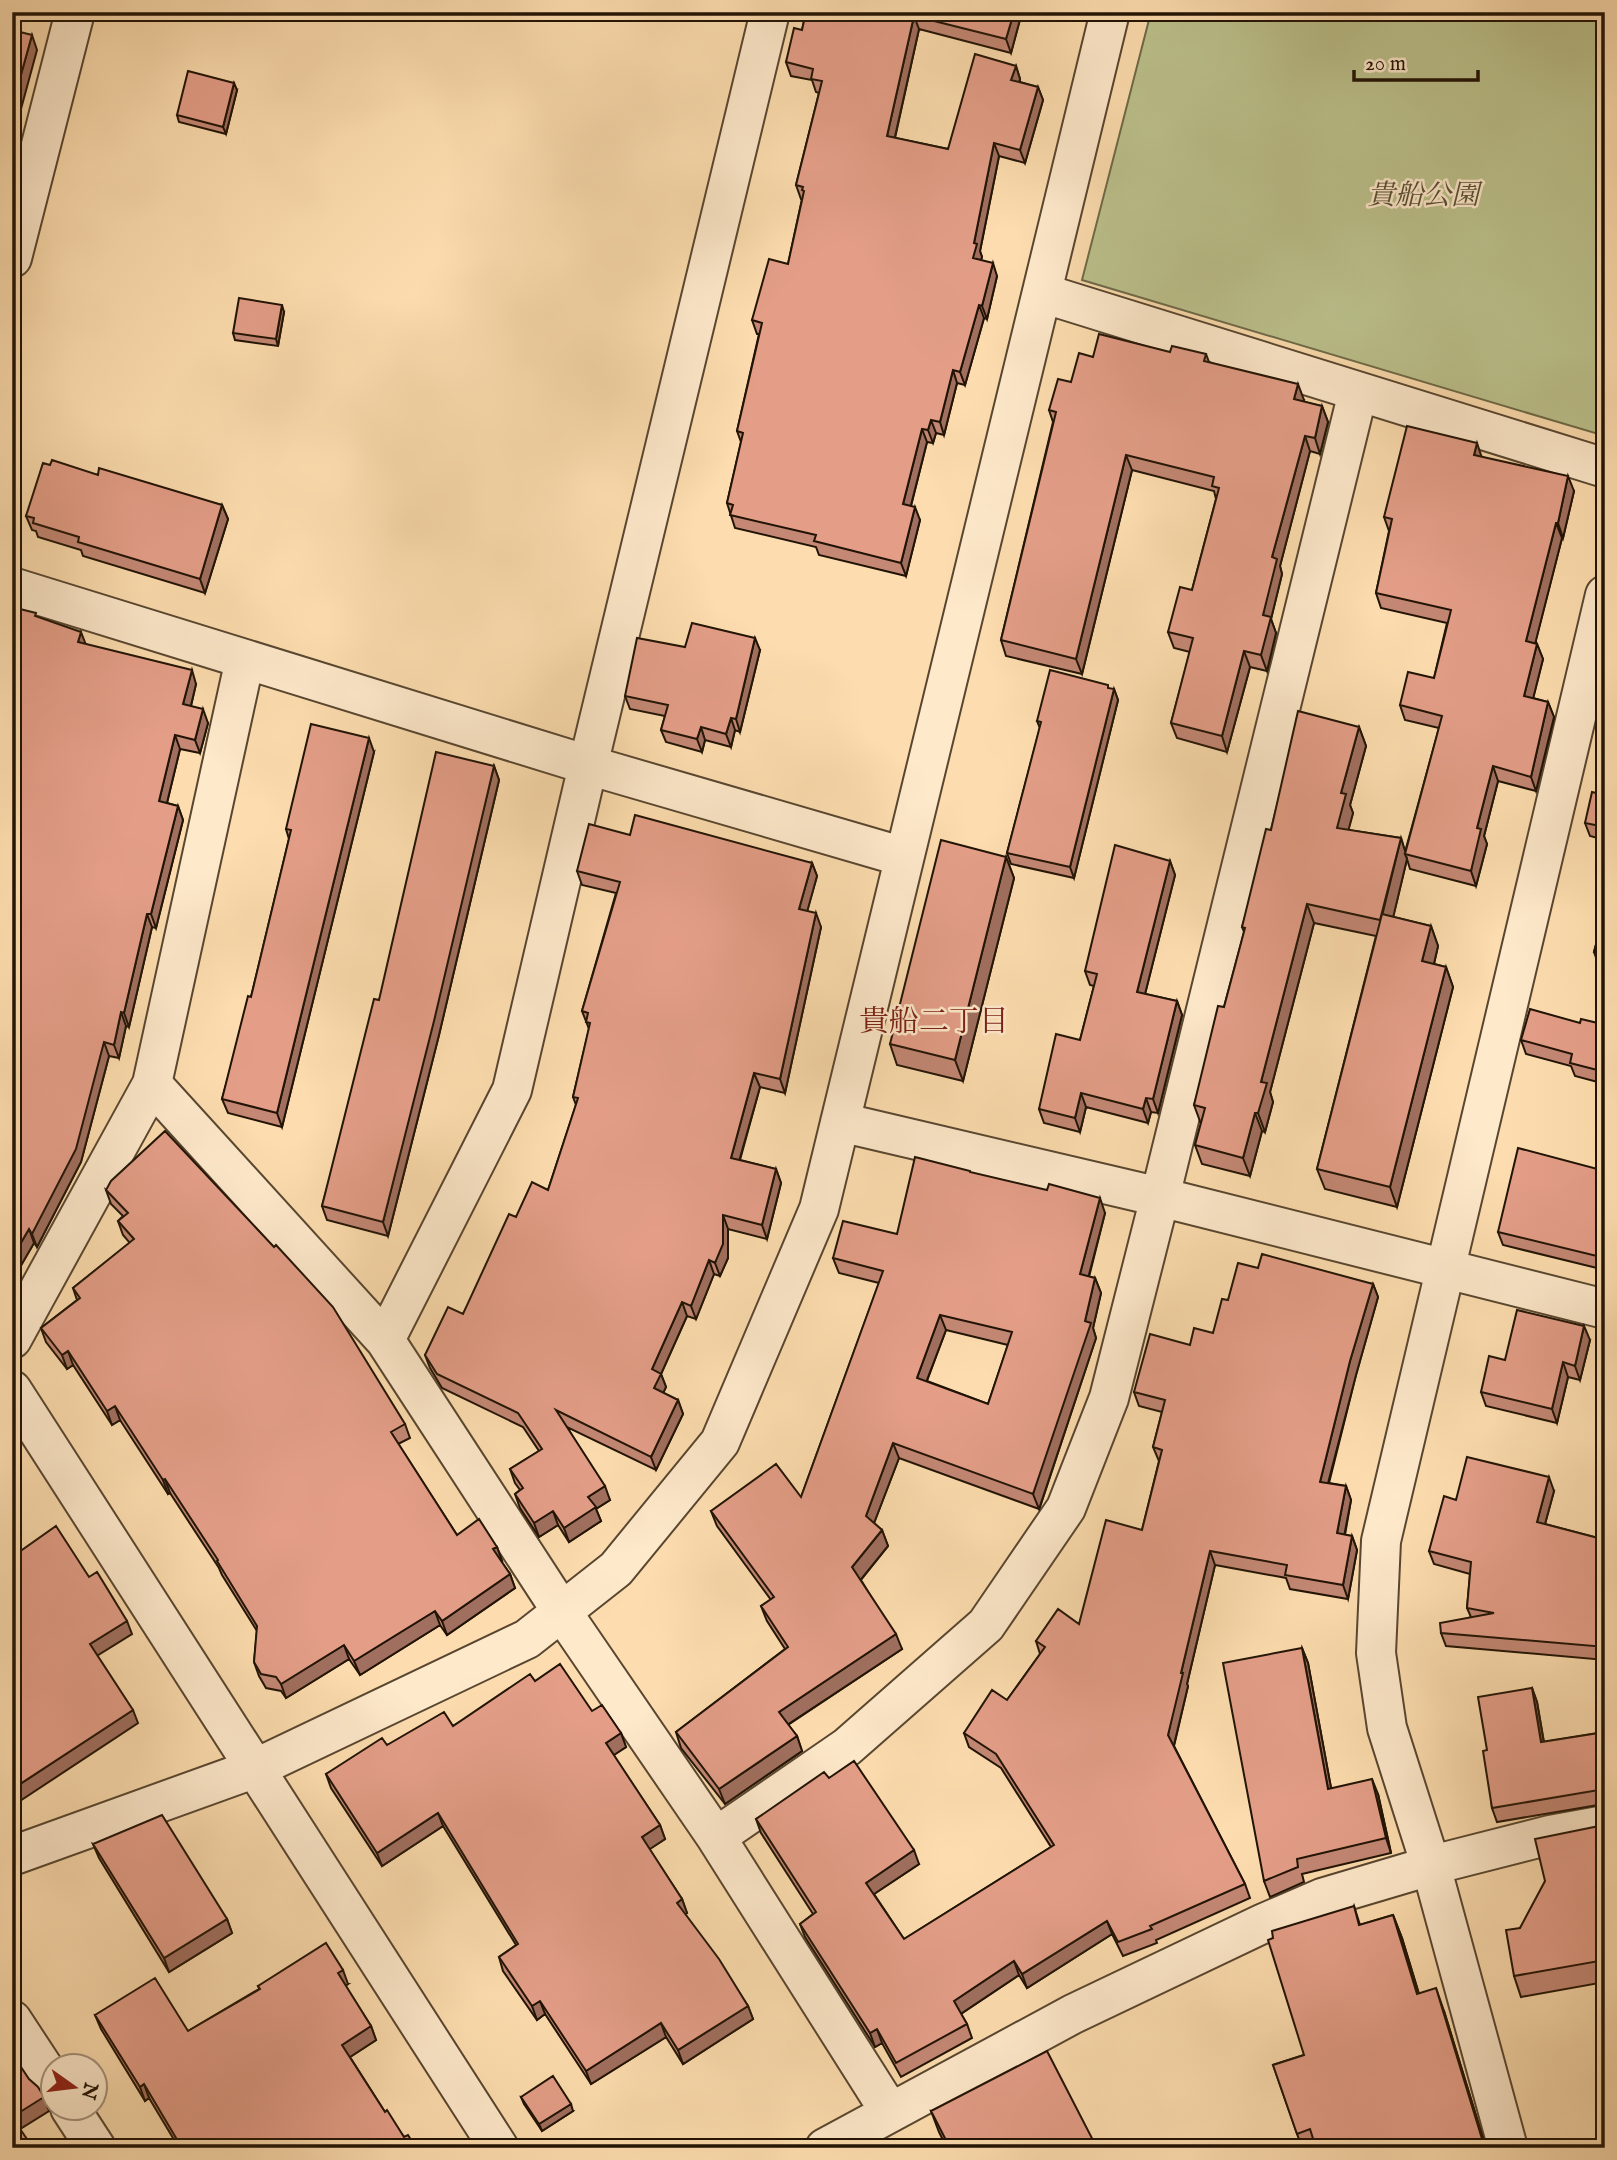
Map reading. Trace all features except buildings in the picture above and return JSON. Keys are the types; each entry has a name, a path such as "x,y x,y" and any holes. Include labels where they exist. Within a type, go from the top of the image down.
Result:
{"street":[{"path":"12,258 75,12"},
{"path":"385,1339 513,1090 588,765 770,12"},
{"path":"12,1856 256,1768 527,1639 616,1569 720,1442 819,1209 1110,12"},
{"path":"1042,293 1605,468"},
{"path":"716,1837 847,1747 986,1625 1066,1507 1109,1398 1358,392"},
{"path":"12,587 588,765 904,858"},
{"path":"1508,2148 1431,1866 1387,1728 1376,1653 1381,1541 1605,595"},
{"path":"12,1339 152,1084 245,659"},
{"path":"152,1084 385,1339 562,1612 716,1837 890,2112"},
{"path":"840,1122 1160,1197 1605,1309"},
{"path":"12,1390 499,2148"},
{"path":"825,2148 1073,2014 1322,1898 1550,1835 1605,1825"},
{"path":"12,2020 38,2060"},
{"path":"79,2122 96,2148"}],"green space":[{"name":"貴船公園","path":"1151,12 1605,12 1605,436 1082,280"}],"district":[{"name":"貴船二丁目","path":"934,1021"}]}
